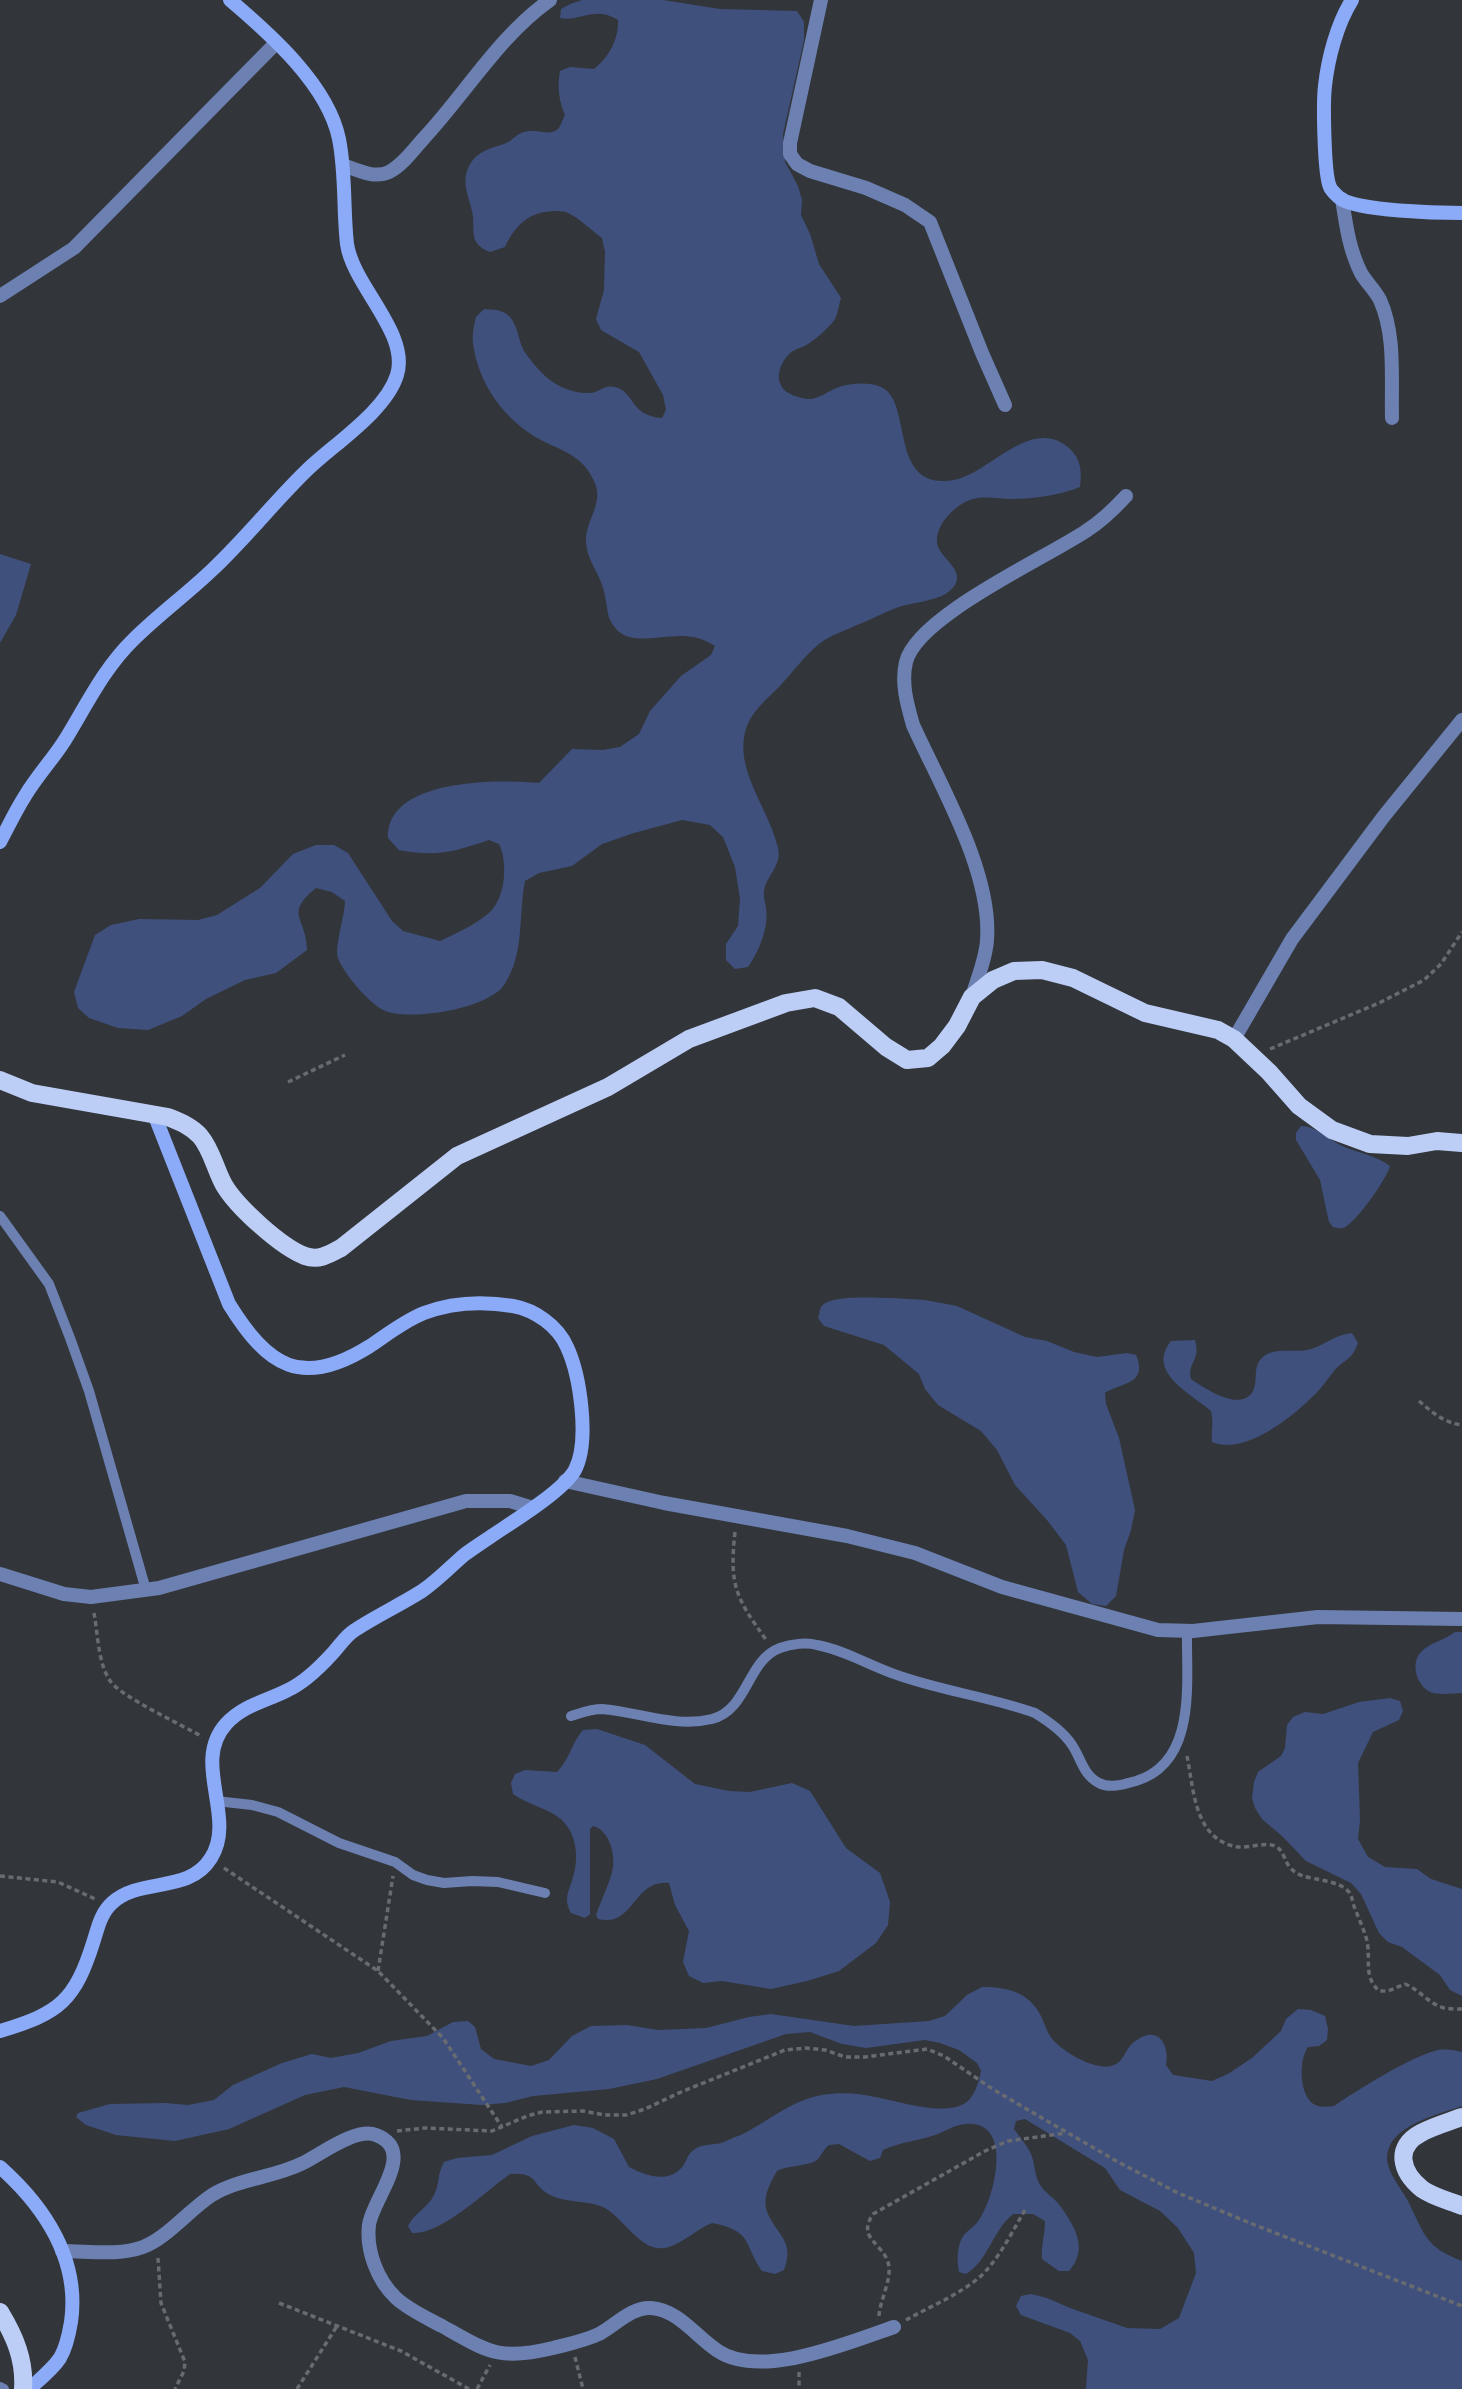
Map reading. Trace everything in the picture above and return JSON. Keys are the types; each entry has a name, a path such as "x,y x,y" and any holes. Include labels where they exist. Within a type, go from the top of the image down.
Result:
{"main road":[{"path":"0,842 24,796 64,743 106,672 131,641 211,571 306,471 369,415 387,394 397,375 399,355 391,333 348,250 344,218 343,165 339,137 330,112 314,85 276,43 230,0"},
{"path":"1352,0 1344,13 1331,55 1325,87 1330,187 1342,200 1369,206 1413,212 1462,213"},
{"path":"0,1080 32,1093 154,1114 186,1124 198,1133 207,1145 225,1186 238,1203 282,1242 307,1257 323,1257 341,1248 457,1156 608,1087 689,1039 786,1003 815,998 839,1007 886,1047 907,1060 928,1058 950,1036 972,997 993,980 1014,971 1042,970 1073,978 1145,1013 1219,1030 1234,1039 1269,1072 1299,1106 1332,1130 1370,1144 1408,1146 1437,1141 1462,1143"},
{"path":"0,2031 48,2014 72,1993 83,1974 100,1920 108,1907 120,1896 134,1889 183,1881 198,1872 211,1859 219,1826 212,1758 215,1744 226,1724 242,1711 289,1690 330,1657 352,1632 425,1590 466,1554 533,1508 575,1470 582,1444 575,1368 566,1343 551,1326 528,1309 492,1302 454,1304 424,1313 397,1326 337,1364 313,1370 293,1367 266,1352 245,1330 229,1304 154,1114"},
{"path":"1462,2117 1419,2134 1405,2147 1403,2162 1410,2177 1424,2190 1462,2206"},
{"path":"0,2167 37,2205 52,2228 70,2272 74,2305 69,2334 60,2358 29,2389"},
{"path":"0,2312 14,2334 20,2354 24,2375 23,2389"}],"street":[{"path":"343,165 369,175 389,172 406,158 447,113 531,13 550,0"},
{"path":"821,0 790,154 797,164 810,171 876,192 905,205 930,222 1005,405"},
{"path":"0,296 74,248 276,43"},
{"path":"1342,200 1349,243 1362,274 1379,299 1386,323 1391,347 1392,418"},
{"path":"972,997 987,943 987,909 975,861 913,725 906,702 904,681 907,660 917,641 949,613 1086,532 1108,516 1126,496"},
{"path":"1234,1039 1292,939 1384,816 1462,720"},
{"path":"565,1481 664,1503 847,1536 915,1553 1002,1587 1158,1630 1187,1630 1318,1617 1462,1619"},
{"path":"0,1574 64,1594 91,1597 146,1590 192,1580 466,1500 510,1501 533,1508"},
{"path":"62,2251 128,2251 144,2247 197,2206 228,2187 246,2180 270,2176 304,2163 342,2142 360,2135 374,2134 385,2141 393,2153 394,2165 374,2205 369,2223 369,2244 383,2281 395,2297 477,2346 520,2356 573,2343 605,2331 636,2310 650,2308 667,2311 717,2350 733,2359 766,2361 799,2356 894,2327"}],"lane":[{"path":"0,1216 49,1284 89,1391 146,1590"},
{"path":"570,1716 600,1709 681,1721 709,1720 722,1716 738,1701 757,1669 774,1651 797,1644 815,1644 895,1675 1035,1713 1048,1721 1072,1744 1091,1777 1100,1784 1111,1786 1147,1777 1168,1759 1178,1746 1183,1727 1187,1630"},
{"path":"216,1801 252,1805 278,1812 339,1843 395,1862 413,1875 427,1880 444,1883 498,1882 545,1893"}],"path":[{"path":"1252,1056 1379,1003 1424,980 1441,964 1462,932"},
{"path":"288,1082 345,1055"},
{"path":"1419,1401 1438,1417 1451,1423 1462,1424"},
{"path":"736,1516 732,1558 735,1589 741,1604 774,1651"},
{"path":"91,1597 104,1668 110,1681 124,1693 215,1744"},
{"path":"1183,1727 1195,1804 1210,1832 1229,1845 1275,1846 1282,1851 1286,1864 1294,1872 1345,1888 1351,1894 1367,1940 1368,1971 1372,1984 1379,1991 1388,1991 1405,1984 1418,1989 1427,1999 1444,2008 1462,2009"},
{"path":"211,1859 378,1971 443,2038 502,2127"},
{"path":"378,1971 395,1862"},
{"path":"0,1876 58,1882 93,1897 108,1907"},
{"path":"374,2134 425,2128 492,2131 542,2112 583,2111 626,2115 785,2050 806,2048 825,2050 845,2057 866,2057 927,2049 944,2056 994,2090 1118,2162 1178,2193 1462,2306"},
{"path":"878,2332 881,2302 889,2271 885,2256 867,2231 873,2214 985,2151 1008,2141 1068,2133"},
{"path":"894,2327 982,2275 997,2257 1025,2210"},
{"path":"159,2238 161,2303 185,2362 184,2371 175,2389"},
{"path":"279,2304 401,2351 469,2389"},
{"path":"297,2389 338,2325"},
{"path":"573,2343 578,2376 583,2389"},
{"path":"477,2389 494,2357"}],"shaded area":[{"path":"582,0 663,0 720,9 797,11 804,22 804,40 783,134 785,162 798,186 802,200 801,215 819,264 841,298 836,317 830,326 811,342 793,351 784,361 779,374 781,385 790,394 808,399 849,385 881,387 891,396 897,409 910,460 919,472 933,480 954,480 967,476 1010,449 1040,438 1055,440 1073,452 1080,466 1080,487 1038,497 986,497 963,503 950,513 940,527 937,542 957,575 954,587 942,596 896,608 819,644 752,716 744,738 743,752 750,779 774,834 779,855 764,890 767,916 765,931 748,967 735,969 726,960 726,944 738,926 740,899 735,867 723,837 710,825 682,820 602,844 572,866 539,873 525,881 518,948 511,973 495,993 465,1007 410,1015 383,1010 377,1006 351,979 338,958 337,947 345,901 332,892 316,888 306,897 299,911 307,950 276,973 245,980 206,999 182,1016 148,1030 118,1028 89,1018 78,1008 74,992 95,935 111,925 139,919 198,920 217,915 260,888 293,854 316,845 334,845 348,853 392,921 403,931 440,941 472,925 495,906 502,889 504,860 499,844 489,840 435,853 399,850 388,838 392,818 405,804 424,793 473,783 539,783 572,749 603,750 620,747 639,734 650,711 681,676 711,655 715,646 702,639 689,636 638,638 618,631 609,618 603,586 586,543 597,496 594,481 578,460 528,432 505,412 487,387 473,343 476,317 484,309 498,310 514,322 524,351 532,362 557,385 583,393 615,387 626,394 644,413 662,418 666,410 663,395 639,352 601,330 596,319 604,290 605,252 602,238 575,217 559,211 538,214 524,221 505,247 490,252 479,246 474,234 465,180 475,157 527,131 552,132 558,129 565,115 559,94 560,71 570,67 594,69 612,47 618,20 602,14 560,18 561,9"},
{"path":"0,554 31,564 16,615 0,643"},
{"path":"1301,1126 1312,1128 1342,1146 1390,1166 1372,1197 1344,1228 1333,1227 1329,1222 1320,1180 1296,1140 1296,1133"},
{"path":"892,1298 957,1306 1025,1337 1047,1341 1074,1352 1097,1357 1127,1353 1136,1355 1139,1372 1136,1378 1105,1393 1106,1404 1119,1438 1135,1510 1124,1550 1116,1596 1106,1606 1092,1604 1078,1592 1066,1545 1015,1485 997,1450 981,1431 938,1405 925,1389 919,1374 884,1345 824,1326 818,1318 821,1307 833,1300"},
{"path":"1352,1333 1358,1343 1353,1354 1311,1398 1271,1430 1240,1443 1226,1445 1212,1442 1211,1411 1174,1381 1164,1362 1165,1352 1171,1341 1195,1340 1196,1353 1190,1373 1191,1379 1222,1397 1240,1400 1253,1391 1258,1364 1270,1353 1307,1350"},
{"path":"1455,1632 1462,1632 1462,1693 1440,1694 1428,1691 1417,1676 1417,1657 1428,1646"},
{"path":"1390,1698 1400,1701 1403,1711 1399,1720 1373,1732 1358,1763 1358,1839 1368,1857 1385,1867 1417,1869 1431,1879 1462,1889 1462,1996 1450,1990 1440,1975 1402,1947 1388,1942 1379,1933 1361,1894 1351,1883 1306,1861 1262,1819 1252,1798 1258,1772 1281,1756 1285,1748 1287,1725 1293,1717 1305,1712 1323,1714 1359,1702"},
{"path":"597,1729 645,1745 695,1784 750,1792 792,1783 810,1791 846,1848 880,1873 890,1902 888,1925 876,1943 839,1971 807,1981 771,1989 722,1981 703,1983 689,1976 683,1962 689,1931 675,1905 669,1883 648,1888 619,1917 610,1920 598,1919 596,1915 610,1878 613,1861 607,1837 599,1828 593,1826 590,1829 590,1914 585,1918 571,1913 567,1899 576,1855 571,1833 557,1816 513,1794 511,1783 515,1774 525,1770 557,1772 583,1730"},
{"path":"982,1987 1000,1988 1024,1996 1036,2008 1053,2040 1068,2053 1088,2063 1103,2067 1113,2065 1120,2061 1134,2042 1151,2035 1161,2039 1164,2044 1166,2065 1173,2075 1212,2081 1252,2058 1281,2031 1286,2019 1298,2009 1311,2010 1325,2016 1327,2040 1319,2046 1308,2047 1305,2052 1303,2084 1312,2103 1326,2107 1334,2106 1411,2060 1442,2050 1462,2052 1462,2106 1425,2119 1401,2132 1388,2152 1388,2165 1428,2239 1441,2251 1462,2261 1462,2389 1086,2389 1088,2360 1080,2341 1070,2333 1021,2315 1016,2306 1021,2296 1031,2294 1047,2298 1127,2328 1160,2329 1179,2318 1196,2273 1194,2253 1178,2228 1160,2211 1120,2190 1105,2168 1025,2119 1016,2121 1014,2129 1030,2152 1039,2183 1061,2207 1078,2239 1078,2255 1069,2271 1059,2271 1042,2259 1045,2221 1033,2214 1013,2214 1000,2228 974,2268 966,2274 959,2272 961,2240 977,2223 985,2209 995,2178 996,2162 991,2134 981,2126 966,2124 889,2147 883,2150 880,2158 870,2161 839,2144 829,2145 815,2161 777,2171 767,2191 765,2203 788,2253 784,2270 775,2274 762,2271 741,2234 725,2226 712,2223 669,2247 650,2246 603,2207 556,2198 530,2177 519,2174 510,2174 463,2211 436,2227 412,2233 408,2226 434,2195 444,2162 492,2155 532,2136 574,2125 593,2128 614,2139 629,2167 664,2177 677,2172 691,2152 698,2147 721,2143 741,2135 810,2098 842,2093 937,2108 950,2108 969,2100 974,2094 981,2071 977,2063 959,2050 925,2040 866,2048 842,2044 810,2032 786,2034 657,2079 609,2089 533,2096 482,2105 411,2100 344,2087 305,2095 229,2129 175,2141 116,2135 86,2125 76,2117 78,2113 110,2104 188,2105 214,2100 233,2085 282,2063 312,2054 331,2058 358,2053 391,2041 427,2036 453,2022 468,2021 475,2027 481,2049 494,2059 531,2066 549,2060 572,2036 591,2026 627,2025 658,2030 706,2028 771,2014 854,2026 929,2021 945,2016 967,1995"}]}
